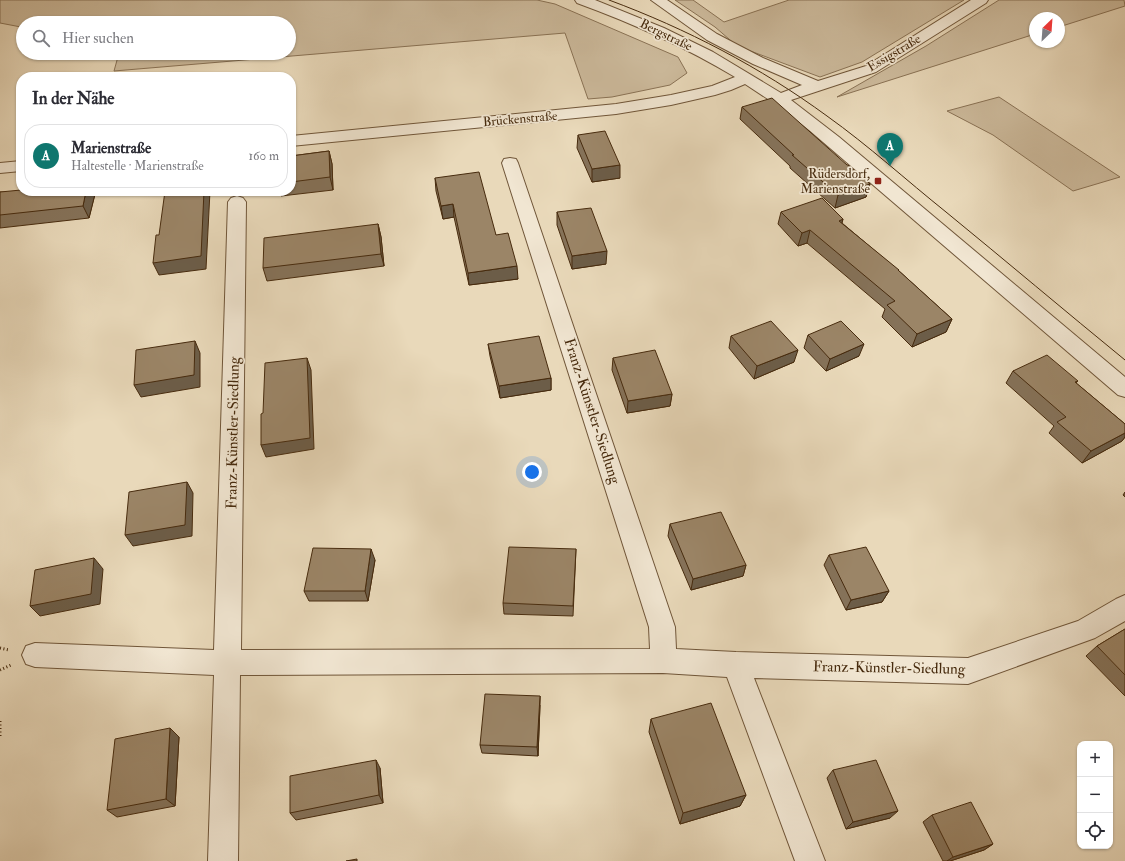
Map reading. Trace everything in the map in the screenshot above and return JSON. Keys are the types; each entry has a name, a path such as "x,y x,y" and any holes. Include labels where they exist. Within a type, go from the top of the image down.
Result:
{"street":[{"name":"Bergstraße","path":"582,0 667,34 745,78 778,99 859,164 1125,389"},
{"path":"658,0 712,37 758,61 816,86"},
{"name":"Essigstraße","path":"778,99 871,69 981,0"},
{"name":"Brückenstraße","path":"296,141 616,109 671,100 715,90 726,87 745,78"},
{"name":"Franz-Künstler-Siedlung","path":"510,164 662,627 663,661"},
{"path":"0,168 16,166"},
{"name":"Franz-Künstler-Siedlung","path":"223,861 237,202"},
{"name":"Franz-Künstler-Siedlung","path":"35,655 228,663 663,661 736,665 968,671 1086,630 1125,607"},
{"path":"736,665 810,861"}],"path":[{"path":"0,721 0,738"}],"shaded area":[{"path":"0,0 537,0 555,4 678,57 687,73 670,85 612,97 588,99 565,33 296,56 296,16 16,16 16,26 0,23"},
{"path":"675,0 693,0 724,22 789,0 964,0 862,62 820,77 737,46 715,27"},
{"path":"999,0 1124,0 1125,6 1065,25 1065,12 1029,12 1029,36 837,97 926,46"},
{"path":"117,60 245,60 114,71"},
{"path":"999,97 1120,177 1073,191 993,135 947,111"}],"building":[{"path":"772,98 870,184 838,195 792,155 794,155 742,107"},
{"path":"605,131 620,165 592,169 578,135"},
{"path":"329,151 330,177 296,181 296,155"},
{"path":"479,172 496,235 508,233 517,266 468,273 453,204 441,206 435,178"},
{"path":"16,190 16,196 85,196 83,206 0,215 0,192"},
{"path":"164,196 204,196 201,256 153,263 156,235 159,235"},
{"path":"822,198 843,219 839,221 899,270 952,319 917,334 887,305 895,301 810,230 802,233 781,212"},
{"path":"591,208 607,251 572,256 557,212"},
{"path":"378,224 381,254 263,268 264,238"},
{"path":"771,321 798,350 757,366 731,336"},
{"path":"841,321 864,344 830,359 808,335"},
{"path":"539,336 551,378 499,386 488,344"},
{"path":"195,341 194,375 134,385 136,350"},
{"path":"655,350 672,394 628,401 613,358"},
{"path":"1047,355 1078,381 1075,382 1125,424 1125,433 1091,451 1057,422 1066,417 1013,371"},
{"path":"307,358 310,438 261,445 261,414 263,413 265,363"},
{"path":"187,482 185,525 125,535 129,492"},
{"path":"721,512 746,565 693,579 670,524"},
{"path":"509,547 576,549 573,606 503,603"},
{"path":"866,547 889,591 851,600 829,555"},
{"path":"313,548 371,549 365,591 304,591"},
{"path":"94,558 91,594 30,606 35,570"},
{"path":"1125,629 1125,675 1097,646"},
{"path":"485,694 540,696 537,747 480,745"},
{"path":"711,703 746,795 683,813 651,719"},
{"path":"170,728 166,799 107,810 115,739"},
{"path":"376,760 379,795 290,813 290,776"},
{"path":"876,760 898,811 853,822 833,770"},
{"path":"971,802 993,844 953,857 932,815"},
{"path":"357,859 357,861 346,861"}],"tram line":[{"path":"609,0 667,23 722,50 776,81 802,98 843,127 873,151 1125,360"}],"place":[{"name":"Marienstraße","path":"890,166"},
{"name":"Rüdersdorf, Marienstraße","path":"878,181"}]}
